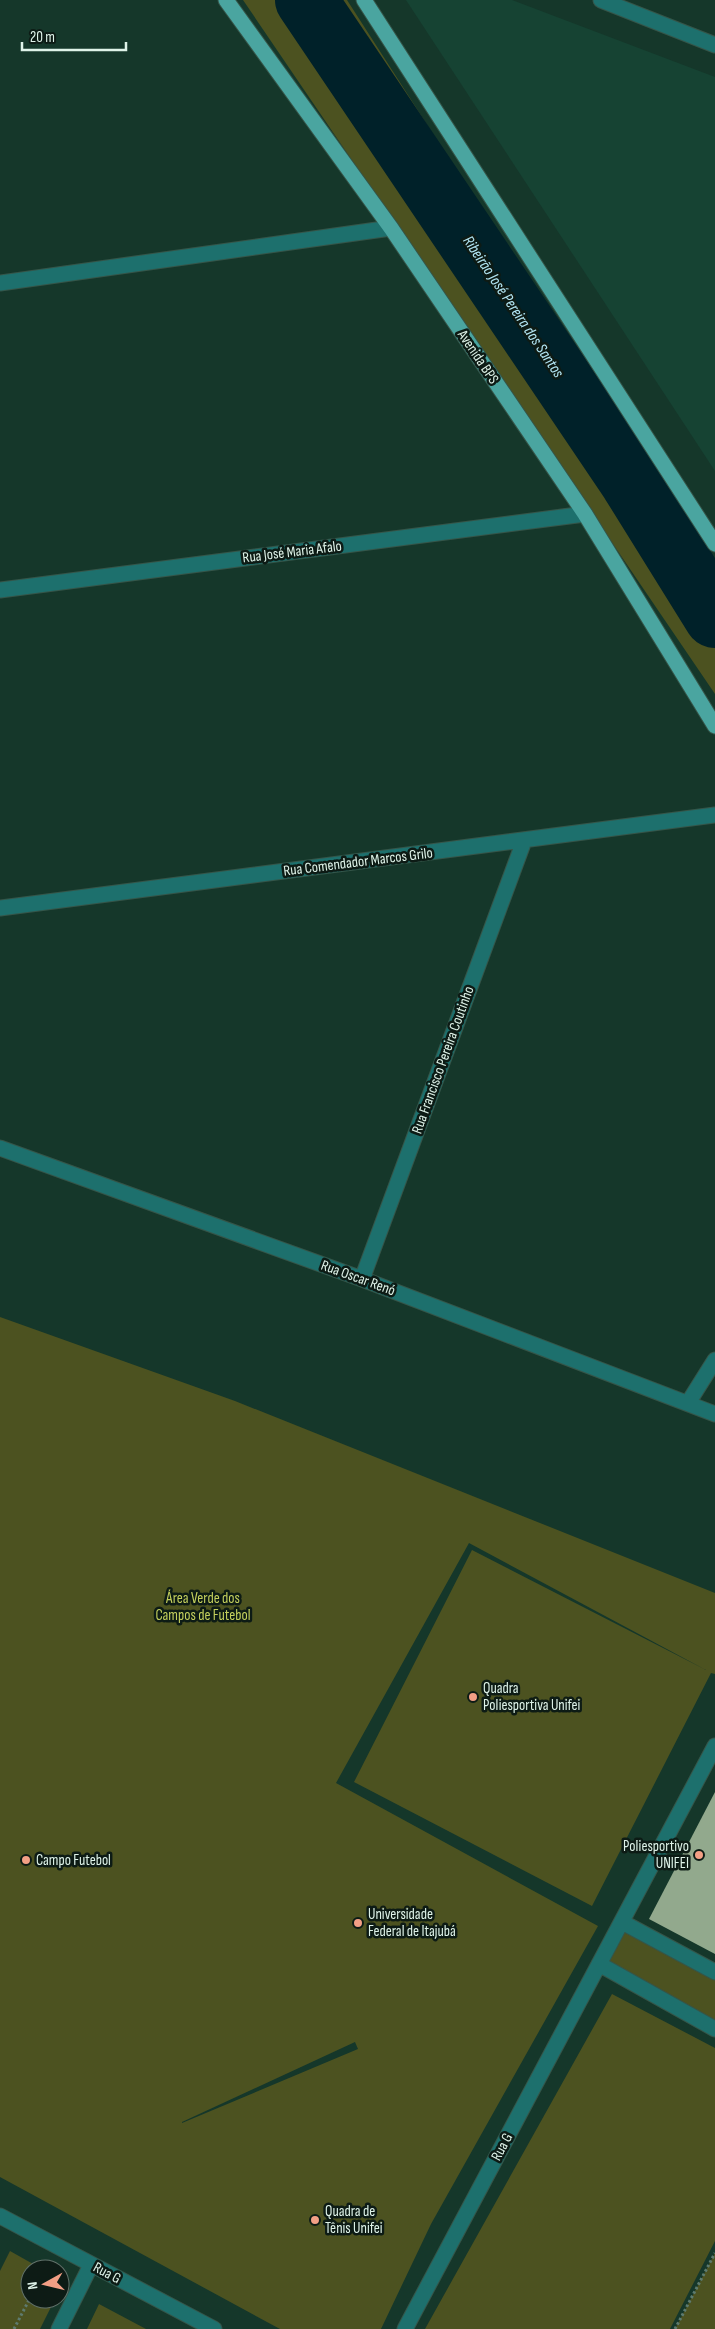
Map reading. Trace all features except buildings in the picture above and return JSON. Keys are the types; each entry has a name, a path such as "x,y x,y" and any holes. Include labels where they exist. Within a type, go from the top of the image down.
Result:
{"main road":[{"name":"Avenida BPS","path":"226,0 391,228 585,514 715,726"},
{"path":"364,0 715,544"}],"street":[{"path":"601,0 715,45"},
{"path":"0,282 391,228"},
{"name":"Rua José Maria Afalo","path":"0,590 585,514"},
{"name":"Rua Comendador Marcos Grilo","path":"0,908 715,815"},
{"name":"Rua Francisco Pereira Coutinho","path":"362,1279 524,841"},
{"name":"Rua Oscar Renó","path":"0,1148 362,1279 715,1414"},
{"path":"688,1403 715,1360"},
{"name":"Rua G","path":"405,2329 715,1746"},
{"path":"622,1922 715,1972"},
{"path":"599,1964 715,2029"},
{"name":"Rua G","path":"1,2220 214,2329"},
{"path":"58,2329 91,2265"}],"path":[{"path":"675,2329 715,2254"},
{"path":"14,2329 24,2309"}],"shaded area":[{"path":"406,0 512,0 715,77 715,471"}],"green space":[{"path":"243,0 347,0 715,573 715,694"},
{"name":"Área Verde dos Campos de Futebol","path":"0,1317 235,1401 715,1593 715,1674 711,1673 592,1906 354,1782 472,1550 706,1670 469,1543 336,1783 598,1926 431,2224 381,2329 280,2329 0,2177","holes":["355,2042 358,2049 182,2123"]},
{"path":"623,1924 715,1975 715,2028 601,1964"},
{"path":"612,1994 715,2048 715,2241 670,2329 425,2329"},
{"path":"10,2251 24,2259 20,2259 20,2309 50,2309 40,2329 0,2329 0,2271"},
{"path":"715,2253 715,2329 675,2329"},
{"path":"99,2304 146,2329 87,2329"}],"waterway":[{"name":"Ribeirão José Pereira dos Santos","path":"306,0 631,482 715,617"}],"place":[{"name":"Quadra Poliesportiva Unifei","path":"473,1697"},
{"name":"Poliesportivo UNIFEI","path":"699,1855"},
{"name":"Campo Futebol","path":"26,1860"},
{"name":"Universidade Federal de Itajubá","path":"358,1923"},
{"name":"Quadra de Tênis Unifei","path":"315,2220"}]}
